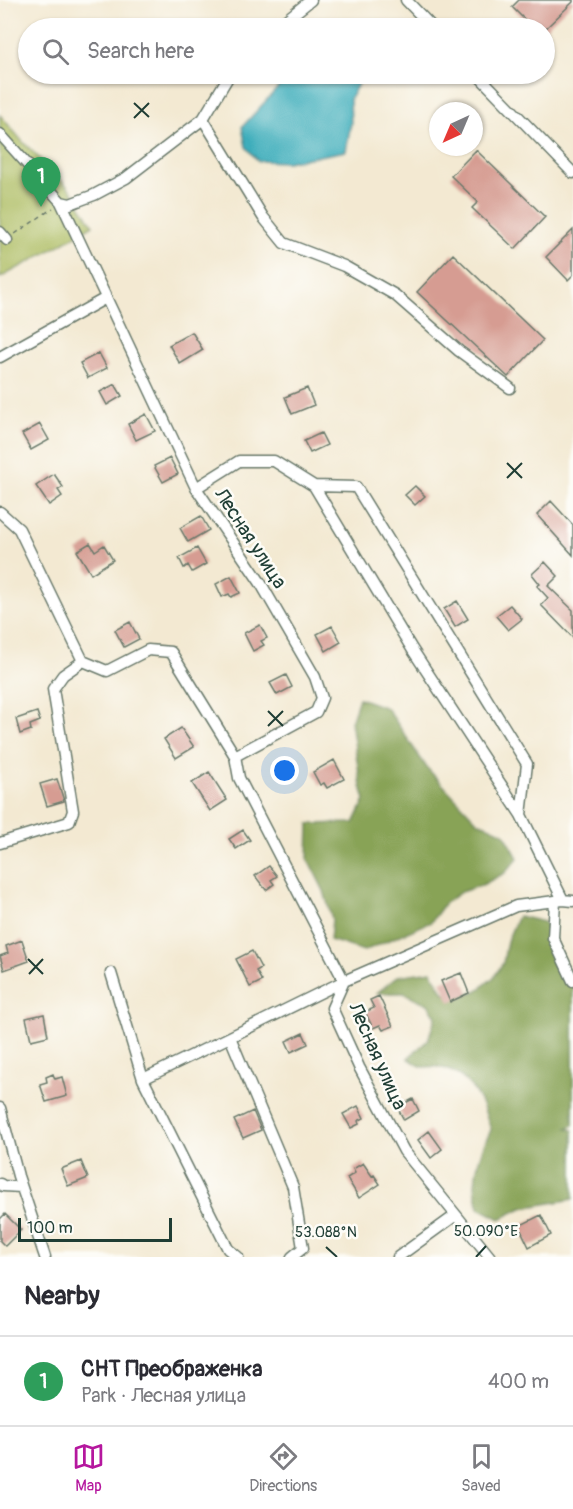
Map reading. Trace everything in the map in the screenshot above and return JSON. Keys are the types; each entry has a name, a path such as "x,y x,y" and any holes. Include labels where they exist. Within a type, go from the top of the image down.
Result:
{"street":[{"path":"288,18 311,0"},
{"path":"406,0 423,18"},
{"path":"61,202 70,204 94,195 126,178 203,119 224,84"},
{"path":"487,84 573,173"},
{"path":"203,119 263,217 284,243 344,266 395,295 459,351 510,388"},
{"name":"Лесная улица","path":"0,134 61,202 196,488 260,582 315,677 322,698 316,712 235,756"},
{"path":"0,357 106,298"},
{"path":"196,488 238,461 274,461 314,486 412,650 521,815 564,901 553,938 573,981"},
{"path":"314,486 356,487 527,764 521,815"},
{"path":"0,512 19,529 84,661 63,675 53,689 73,811 69,822 0,843"},
{"name":"Лесная улица","path":"84,661 107,671 148,650 171,652 235,756 238,778 344,981 332,1008 359,1067 404,1151 490,1257"},
{"path":"143,1079 344,981 516,906 564,901"},
{"path":"111,973 143,1079 228,1249 238,1257"},
{"path":"230,1037 293,1187 303,1248 292,1257"},
{"path":"0,1108 21,1187 45,1257"},
{"path":"0,1184 21,1187"},
{"path":"399,1257 456,1215"}],"path":[{"path":"3,236 61,202"}],"green space":[{"path":"0,115 23,142 70,189 93,225 0,278"},
{"path":"359,698 387,708 427,768 477,821 504,833 518,858 505,873 482,885 461,892 445,903 431,922 364,951 330,940 332,919 324,891 308,859 309,824 354,823 365,800 351,722"},
{"path":"518,916 544,922 573,986 573,1125 567,1128 573,1130 573,1199 522,1208 500,1219 479,1208 476,1196 478,1163 491,1130 484,1109 474,1091 460,1076 450,1071 439,1067 424,1067 408,1058 428,1040 436,1016 428,1004 404,993 377,993 398,976 431,971 444,993 462,996 478,990 494,977 503,963 507,941"}],"water":[{"path":"281,84 358,84 350,98 351,123 346,151 287,162 258,161 246,147 242,127"}],"building":[{"path":"519,0 573,0 555,19 523,18 512,7"},
{"path":"470,156 482,156 545,217 515,249 472,208 478,202 451,176"},
{"path":"573,230 573,275 568,280 546,257"},
{"path":"453,254 543,340 508,377 417,292"},
{"path":"192,332 203,350 180,364 169,345"},
{"path":"99,353 107,368 88,378 80,363"},
{"path":"115,384 122,396 107,405 100,392"},
{"path":"307,388 314,405 292,414 285,397"},
{"path":"146,414 155,431 136,440 128,424"},
{"path":"40,424 49,440 31,450 22,434"},
{"path":"321,433 327,445 310,453 304,441"},
{"path":"170,458 178,474 163,482 154,466"},
{"path":"54,474 63,487 58,490 62,496 49,505 36,486"},
{"path":"415,486 425,496 415,505 405,495"},
{"path":"551,501 573,525 573,555 537,515"},
{"path":"201,516 209,530 188,542 180,528"},
{"path":"90,543 95,551 104,545 113,560 91,574 77,551"},
{"path":"197,548 206,564 192,572 188,565 184,568 179,558"},
{"path":"545,562 558,576 548,586 573,610 573,638 541,605 548,598 537,586 540,584 532,574"},
{"path":"231,576 240,593 231,597 229,594 222,597 216,584"},
{"path":"457,601 468,619 455,627 444,609"},
{"path":"510,605 522,619 508,630 496,616"},
{"path":"130,622 139,639 124,647 115,630"},
{"path":"260,625 267,638 261,641 264,645 253,651 244,633"},
{"path":"332,626 341,642 326,651 317,634"},
{"path":"286,675 292,687 277,695 270,683"},
{"path":"37,712 40,721 30,725 31,730 20,734 16,719"},
{"path":"181,728 194,747 176,758 164,739"},
{"path":"334,760 344,779 327,788 324,783 320,785 313,772"},
{"path":"209,772 227,800 210,811 192,783"},
{"path":"57,779 64,801 47,806 40,784"},
{"path":"243,830 250,840 236,849 229,839"},
{"path":"269,866 277,876 271,880 274,884 266,890 255,876"},
{"path":"22,940 29,961 4,970 0,956 8,953 6,946"},
{"path":"252,951 261,968 256,971 262,981 250,987 236,959"},
{"path":"461,973 469,993 450,1002 441,981"},
{"path":"379,996 393,1026 383,1030 380,1025 373,1028 365,1012 374,1008 370,1000"},
{"path":"44,1014 48,1036 31,1040 26,1018"},
{"path":"303,1033 308,1044 291,1052 286,1041"},
{"path":"53,1074 55,1079 62,1077 67,1096 46,1102 40,1084 47,1082 46,1077"},
{"path":"413,1099 419,1111 404,1120 397,1107"},
{"path":"358,1106 364,1118 351,1128 343,1114"},
{"path":"253,1111 261,1130 243,1138 234,1120"},
{"path":"429,1131 442,1149 431,1158 418,1140"},
{"path":"81,1161 88,1178 68,1186 61,1169"},
{"path":"363,1163 380,1184 359,1198 347,1178 355,1173 353,1169"},
{"path":"5,1214 21,1230 5,1246 0,1241 0,1219"},
{"path":"541,1215 551,1235 529,1247 519,1226"}],"place":[{"name":"СНТ Преображенка","path":"41,207"}]}
